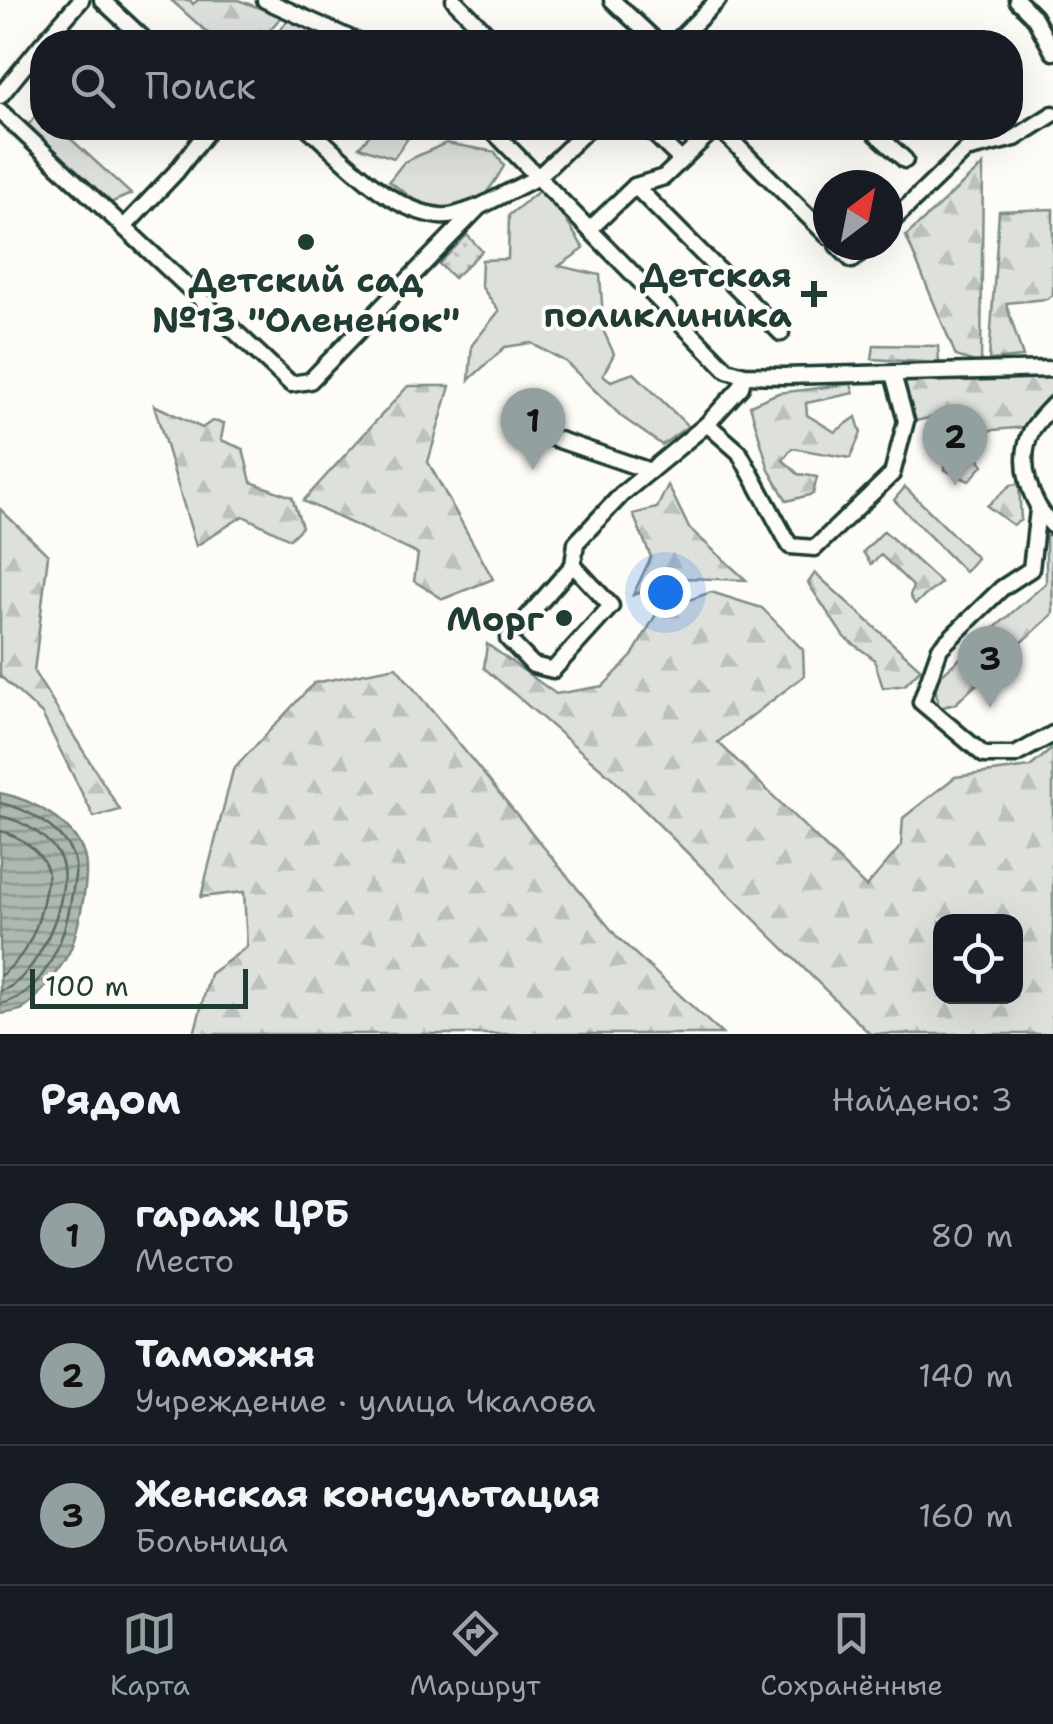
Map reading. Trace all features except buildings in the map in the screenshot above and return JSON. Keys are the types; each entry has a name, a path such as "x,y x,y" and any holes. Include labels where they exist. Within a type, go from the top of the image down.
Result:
{"street":[{"path":"54,30 81,0"},
{"path":"102,0 134,30"},
{"path":"265,0 330,30"},
{"path":"289,12 302,0"},
{"path":"454,0 484,30"},
{"path":"612,0 644,30"},
{"path":"688,30 718,0"},
{"path":"1017,0 1034,17 1053,52"},
{"path":"0,96 30,59"},
{"path":"0,111 30,139"},
{"path":"1023,132 1053,114"},
{"path":"31,140 291,384 310,381 479,207"},
{"path":"124,227 201,140"},
{"path":"322,140 378,189 406,207 443,217 479,207 538,176 576,140"},
{"path":"505,140 728,370 744,376 1053,369"},
{"path":"660,140 681,160"},
{"path":"590,229 636,186 664,177 704,140"},
{"path":"729,140 813,221"},
{"path":"883,140 905,160"},
{"path":"903,211 966,150 1006,140"},
{"path":"636,186 781,333"},
{"path":"707,424 739,452 790,546 815,548 892,474 906,421 893,374"},
{"path":"573,565 612,606 553,670 533,665 508,639 573,565 576,543 622,494 707,424 741,387 744,376"},
{"path":"1053,405 1033,428 1025,470 1038,510 1053,526"},
{"path":"512,424 650,470"},
{"path":"1038,510 1030,569 1002,588 940,648 921,702 984,755 1015,755 1053,734"}],"green space":[{"path":"171,0 190,0 193,4 198,0 238,0 282,16 270,30 205,30"},
{"path":"289,18 316,30 280,30"},
{"path":"39,140 72,140 131,194 108,204"},
{"path":"365,140 407,140 394,158 359,147"},
{"path":"446,143 495,152 504,166 478,201 452,212 423,204 389,181 404,162"},
{"path":"983,165 981,364 956,356 906,236"},
{"path":"539,191 564,217 584,249 559,266 600,275 604,332 614,354 603,375 611,381 634,373 688,426 662,445 622,417 566,362 531,343 505,347 469,380 472,345 499,311 481,286 482,260 508,259 509,215"},
{"path":"1053,209 1053,295 1006,303 1023,357 989,360 999,211"},
{"path":"467,235 482,251 454,278 439,264"},
{"path":"874,345 938,346 939,363 872,359"},
{"path":"1053,376 1053,395 1025,427 962,433 983,465 969,481 945,470 937,416 916,421 903,380"},
{"path":"851,384 854,393 806,403 807,415 835,432 856,417 861,433 850,458 792,448 783,460 798,474 817,477 813,494 787,501 769,470 750,405 778,393"},
{"path":"408,386 450,386 428,462 493,579 443,599 414,581 418,554 303,501"},
{"path":"154,405 202,428 212,421 224,423 221,440 243,449 251,482 292,497 302,527 290,539 243,516 196,546"},
{"path":"1019,484 1021,520 1013,525 987,506 1011,485"},
{"path":"668,485 689,528 746,580 683,578 633,595 651,557 633,514 657,508"},
{"path":"905,487 977,558 965,572 894,500"},
{"path":"0,509 48,555 34,672 120,810 94,817 42,714 0,676"},
{"path":"884,531 941,583 915,604 910,596 913,586 881,555 871,564 863,552"},
{"path":"1051,531 1053,614 955,704 939,708 934,681 1046,583 1046,537"},
{"path":"815,573 921,669 905,685 883,688 874,659 844,637 808,583"},
{"path":"711,592 762,608 803,650 804,676 718,742 866,887 901,846 903,818 955,777 1030,767 1053,748 1053,1034 870,1034 611,777 484,668 487,644 556,694 603,686 632,656 658,611"},
{"path":"396,667 618,938 722,1034 194,1034 210,974 247,947 244,892 201,897 233,770 314,683"}],"water":[{"path":"0,793 38,807 61,822 79,843 86,876 77,928 63,963 29,1005 0,1014"}],"place":[{"name":"Детский сад №13 \"Олененок\"","path":"306,242"},
{"name":"Детская поликлиника","path":"814,294"},
{"name":"гараж ЦРБ","path":"533,470"},
{"name":"Таможня","path":"955,486"},
{"name":"Морг","path":"564,618"},
{"name":"Женская консультация","path":"990,708"}]}
